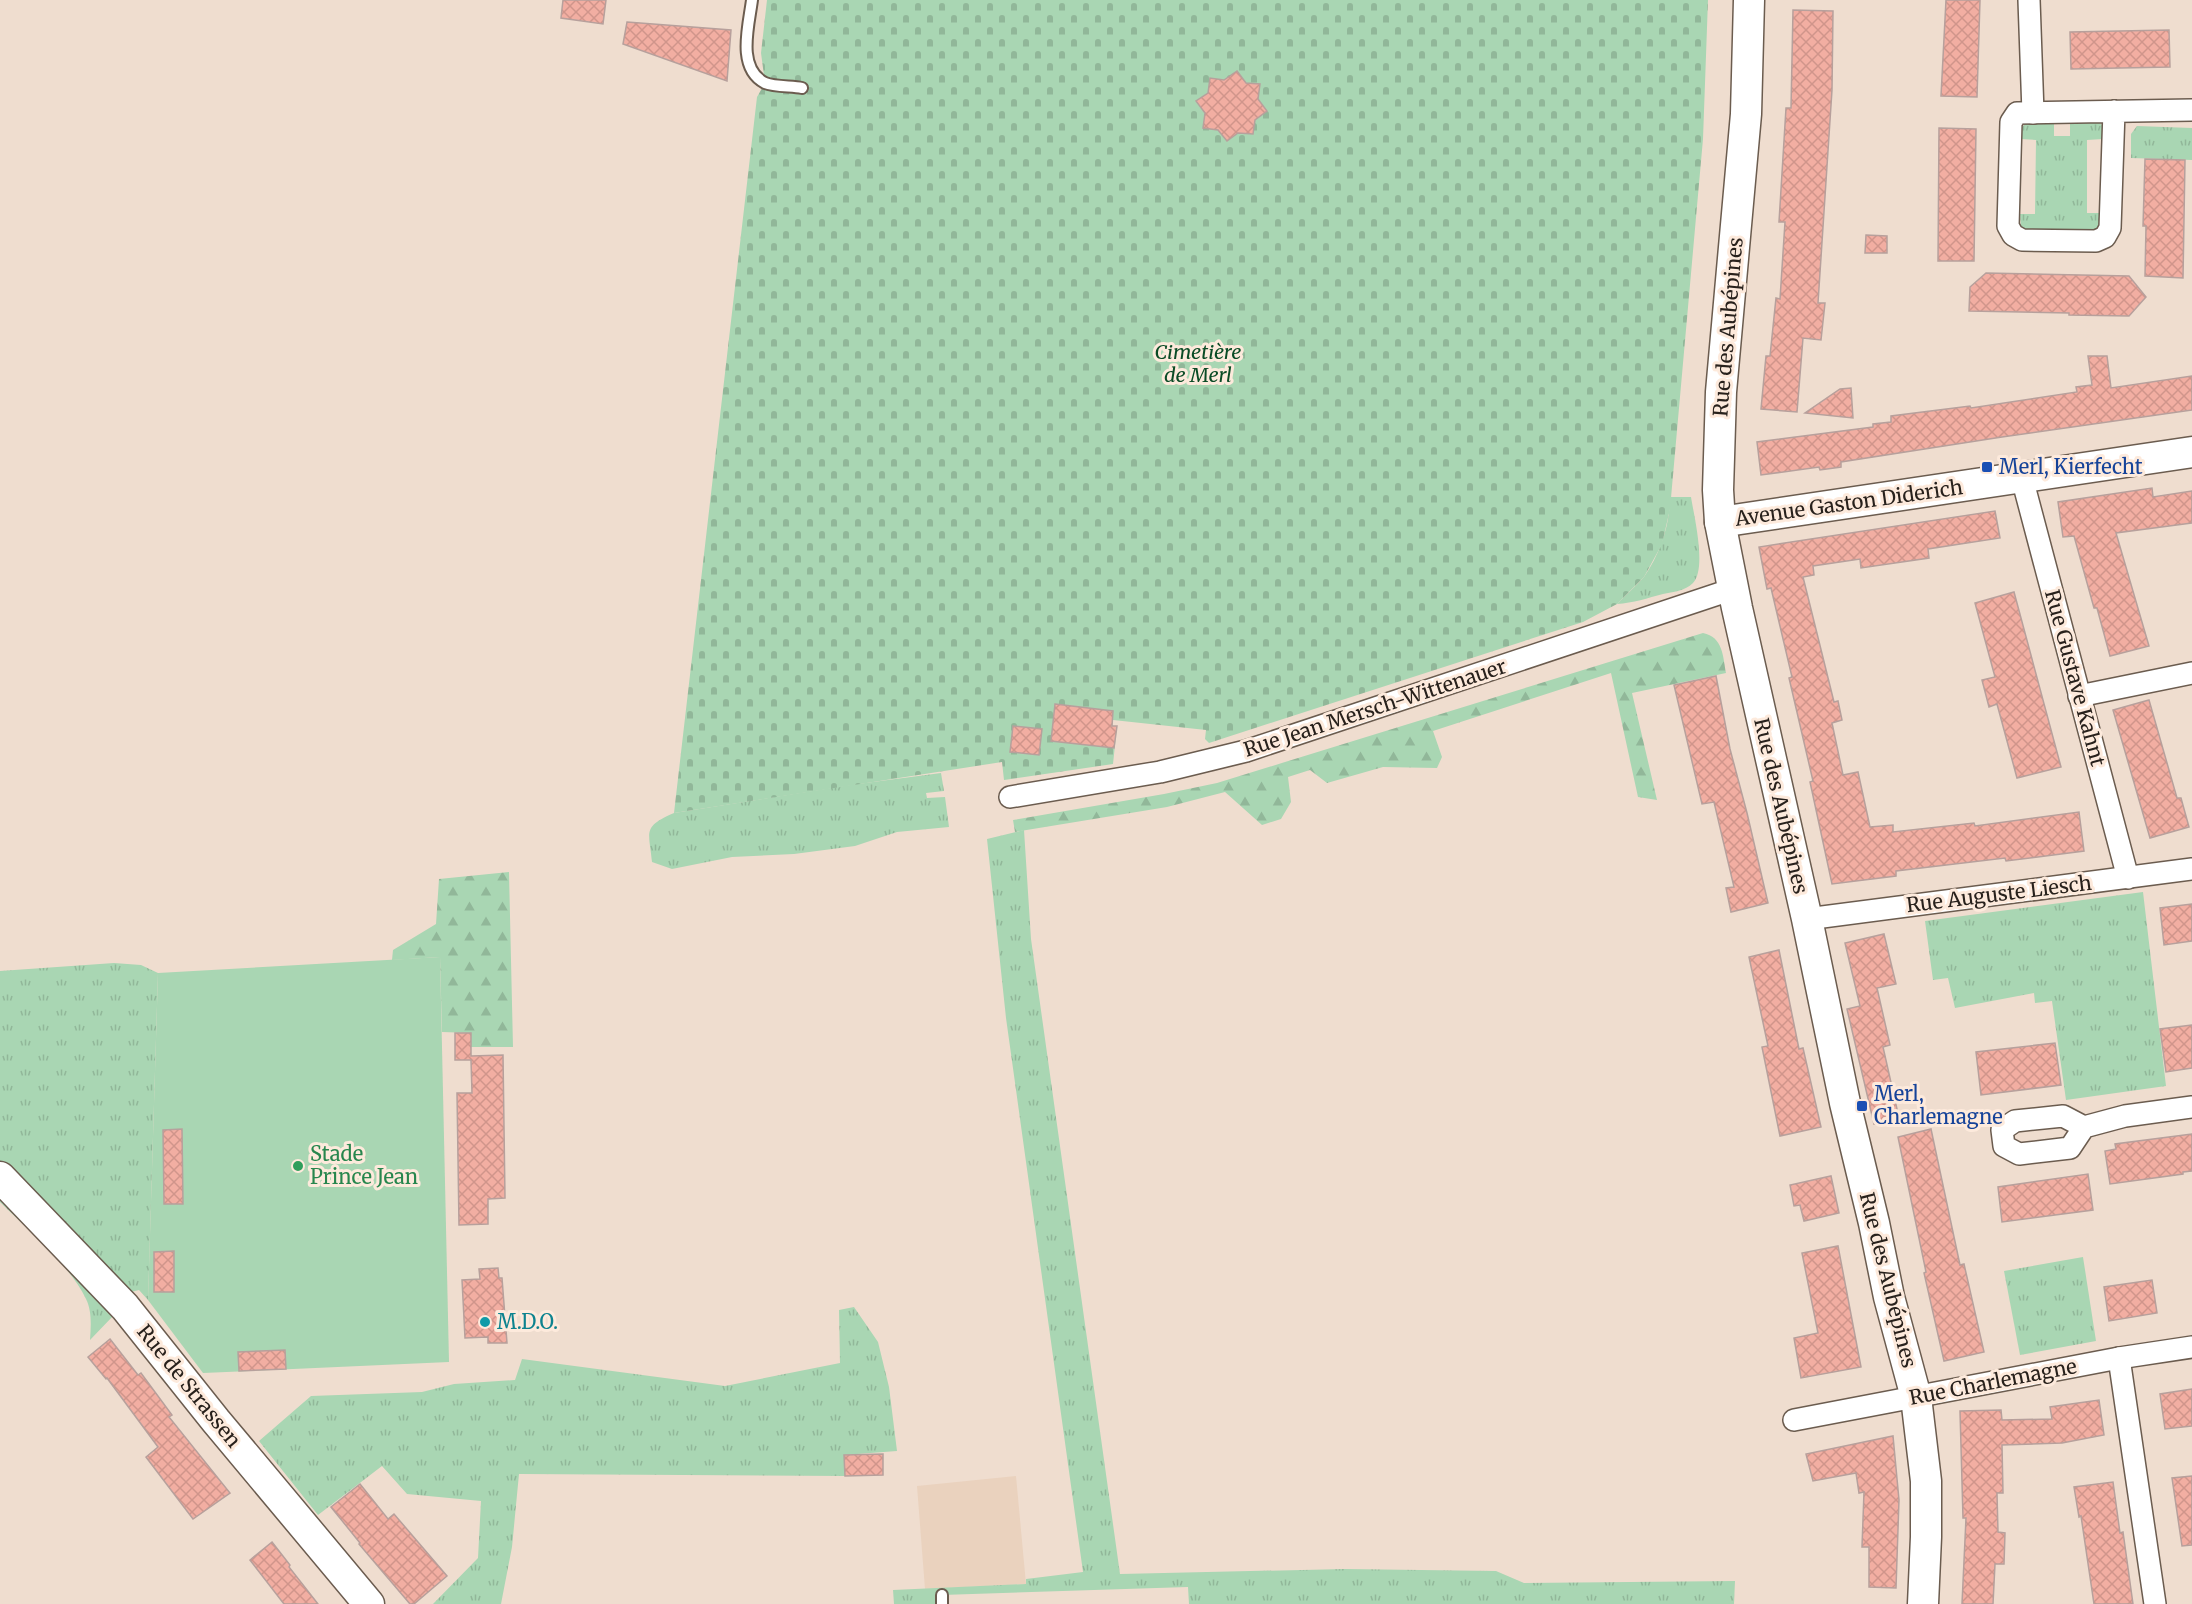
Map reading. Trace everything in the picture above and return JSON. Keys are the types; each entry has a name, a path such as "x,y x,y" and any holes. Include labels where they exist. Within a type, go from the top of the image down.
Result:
{"street":[{"name":"Rue des Aubépines","path":"1749,0 1746,114 1721,403 1718,490 1720,522 1845,1103 1889,1297 1916,1397 1926,1481 1923,1604"},
{"path":"2029,0 2033,112"},
{"path":"2114,111 2110,228 2105,237 2096,241 2022,240 2013,235 2008,226 2011,122 2017,113 2033,112 2192,110"},
{"name":"Avenue Gaston Diderich","path":"1720,522 2192,452"},
{"name":"Rue Gustave Kahnt","path":"2022,478 2127,878"},
{"name":"Rue Jean Mersch-Wittenauer","path":"1010,797 1160,772 1246,751 1733,589"},
{"path":"2079,696 2192,673"},
{"name":"Rue Auguste Liesch","path":"1807,919 2192,869"},
{"path":"2084,1127 2125,1116 2192,1107"},
{"name":"Rue de Strassen","path":"0,1177 125,1307 216,1421 369,1604"},
{"name":"Rue Charlemagne","path":"1794,1420 2119,1358 2192,1347"},
{"path":"2119,1358 2155,1604"}],"lane":[{"path":"752,0 746,51 750,69 765,83 802,88"}],"shaded area":[{"path":"1016,1476 1026,1584 925,1589 917,1486"}],"green space":[{"name":"Cimetière de Merl","path":"767,0 1708,0 1703,139 1670,509 1662,544 1644,577 1617,604 1583,622 1209,743 1205,739 1206,730 1113,720 1112,726 1117,726 1113,764 1004,780 1002,762 674,813 757,97 765,83 761,53"},
{"path":"2070,120 2096,120 2102,125 2103,139 2087,140 2087,213 2102,213 2101,226 2093,232 2027,230 2021,227 2020,214 2035,214 2036,140 2021,139 2021,128 2028,122 2054,121 2054,136 2070,136"},
{"path":"2137,126 2192,128 2192,160 2131,158 2131,134"},
{"path":"1670,497 1691,497 1699,555 1697,576 1690,586 1683,589 1617,604 1644,577 1655,559 1666,529"},
{"path":"1703,633 1715,639 1721,648 1726,673 1632,693 1657,800 1638,797 1611,673 1433,731 1442,757 1437,768 1383,767 1327,783 1310,770 1288,777 1291,802 1281,819 1262,825 1225,792 1167,807 1015,832 1013,820 1217,783"},
{"path":"941,773 944,791 926,793 927,798 945,797 949,827 897,832 855,846 794,854 732,857 672,869 652,862 649,837 652,826 674,813"},
{"path":"1024,830 1031,939 1120,1574 1345,1569 1496,1571 1524,1583 1735,1581 1734,1604 1189,1604 1188,1587 942,1595 942,1604 894,1604 893,1590 1026,1584 1026,1579 1083,1572 1006,1018 987,839"},
{"path":"509,872 513,1047 471,1047 471,1033 442,1032 440,957 392,960 393,950 436,924 439,879"},
{"path":"2143,892 2166,1086 2066,1100 2052,1001 2035,1003 2034,993 1955,1008 1948,978 1933,980 1925,921"},
{"name":"Stade Prince Jean","path":"440,957 449,1362 203,1373 148,1300 158,973"},
{"path":"114,963 141,965 158,973 148,1300 139,1290 131,1292 119,1278 98,1297 114,1315 90,1340 89,1308 79,1286 47,1248 0,1202 0,971"},
{"path":"2083,1257 2096,1341 2020,1355 2004,1271"},
{"path":"854,1307 878,1342 889,1387 897,1451 844,1455 845,1476 519,1474 512,1547 501,1604 433,1604 478,1558 481,1501 407,1494 382,1466 318,1515 259,1441 311,1396 422,1392 454,1384 515,1380 522,1359 725,1386 840,1363 839,1310"}],"building":[{"path":"563,0 606,0 603,24 561,18"},
{"path":"1946,0 1980,0 1977,97 1941,96"},
{"path":"1793,10 1833,11 1832,90 1818,303 1825,303 1821,340 1803,338 1797,412 1761,409 1766,356 1770,356 1776,298 1780,299 1785,222 1779,222 1786,108 1791,108"},
{"path":"627,22 731,30 727,81 623,44"},
{"path":"2169,30 2170,67 2071,69 2070,32"},
{"path":"1237,71 1246,83 1260,84 1258,99 1267,111 1255,120 1253,134 1238,133 1227,141 1218,130 1203,128 1205,113 1196,101 1208,93 1210,78 1224,80"},
{"path":"1939,128 1976,129 1974,261 1938,261"},
{"path":"2145,159 2185,160 2183,278 2145,276 2146,226 2143,226"},
{"path":"1866,235 1887,236 1887,253 1865,253"},
{"path":"1986,273 2129,276 2146,297 2129,316 1969,311 1970,287"},
{"path":"2088,356 2107,356 2111,388 2192,376 2192,410 1841,462 1841,467 1820,470 1819,467 1761,475 1757,442 1873,427 1873,424 1891,422 1891,416 1970,406 1971,408 2077,392 2076,387 2092,385"},
{"path":"1851,388 1853,418 1805,413 1840,389"},
{"path":"2152,488 2153,497 2192,491 2192,523 2116,533 2149,646 2110,656 2074,536 2063,537 2058,502"},
{"path":"1995,511 2000,538 1928,549 1929,558 1861,568 1860,559 1813,566 1814,575 1803,577 1834,702 1838,701 1842,720 1832,723 1843,775 1858,772 1870,827 1893,825 1893,832 1974,823 1975,826 2079,812 2084,851 1896,871 1896,876 1832,884 1810,782 1813,781 1789,678 1792,677 1771,588 1767,589 1759,547"},
{"path":"2014,592 2061,767 2017,778 1997,704 1989,707 1982,680 1995,677 1975,603"},
{"path":"1716,676 1730,749 1768,903 1731,912 1726,888 1734,887 1714,802 1702,804 1674,685"},
{"path":"2149,700 2177,798 2181,798 2189,827 2150,838 2113,710"},
{"path":"1055,704 1113,711 1112,726 1117,726 1114,748 1051,741"},
{"path":"1013,726 1042,729 1039,755 1010,752"},
{"path":"2192,904 2192,941 2164,945 2160,908"},
{"path":"1884,934 1896,984 1877,988 1890,1045 1883,1047 1899,1118 1874,1124 1847,1009 1860,1006 1845,943"},
{"path":"1779,950 1799,1049 1803,1048 1821,1127 1780,1136 1762,1047 1768,1046 1749,957"},
{"path":"2192,1025 2192,1068 2166,1072 2160,1029"},
{"path":"455,1033 471,1033 471,1056 503,1055 505,1198 488,1199 488,1224 459,1225 457,1093 472,1093 471,1060 455,1060"},
{"path":"2055,1043 2061,1085 1981,1095 1976,1052"},
{"path":"182,1129 183,1204 164,1204 163,1130"},
{"path":"1931,1129 1960,1265 1964,1264 1984,1352 1944,1361 1924,1273 1926,1272 1898,1137"},
{"path":"2192,1134 2192,1171 2110,1184 2105,1151 2116,1149 2115,1144"},
{"path":"2088,1174 2093,1210 2002,1222 1998,1187"},
{"path":"1831,1176 1839,1213 1804,1221 1800,1205 1794,1206 1790,1185"},
{"path":"1838,1246 1861,1367 1801,1378 1794,1338 1818,1333 1802,1253"},
{"path":"174,1251 174,1292 154,1292 154,1252"},
{"name":"M.D.O.","path":"498,1268 499,1278 502,1278 507,1343 488,1343 488,1337 465,1338 462,1280 480,1279 479,1269"},
{"path":"2152,1280 2157,1313 2109,1321 2104,1287"},
{"path":"110,1339 138,1375 141,1373 172,1415 169,1417 230,1493 193,1519 146,1457 158,1447 107,1378 88,1357"},
{"path":"285,1350 286,1369 239,1371 238,1352"},
{"path":"2192,1389 2192,1426 2165,1429 2160,1394"},
{"path":"2099,1400 2104,1435 2062,1443 2002,1445 2003,1493 1997,1493 1998,1532 2005,1533 2004,1564 1995,1564 1993,1604 1962,1604 1966,1518 1963,1518 1960,1411 2001,1410 2002,1420 2052,1419 2050,1407"},
{"path":"1893,1436 1899,1500 1896,1588 1869,1587 1869,1547 1862,1547 1864,1492 1859,1493 1856,1473 1813,1481 1806,1454"},
{"path":"883,1454 883,1475 845,1476 844,1455"},
{"path":"2192,1476 2192,1545 2182,1546 2172,1478"},
{"path":"2113,1482 2133,1604 2094,1604 2081,1516 2079,1517 2074,1487"},
{"path":"360,1484 388,1519 394,1514 447,1576 414,1604 410,1604 331,1507"},
{"path":"272,1542 318,1604 284,1604 250,1560"}],"place":[{"name":"Merl, Kierfecht","path":"1987,467"},
{"name":"Merl, Charlemagne","path":"1862,1106"},
{"name":"Stade Prince Jean","path":"298,1166"},
{"name":"M.D.O.","path":"485,1322"}]}
